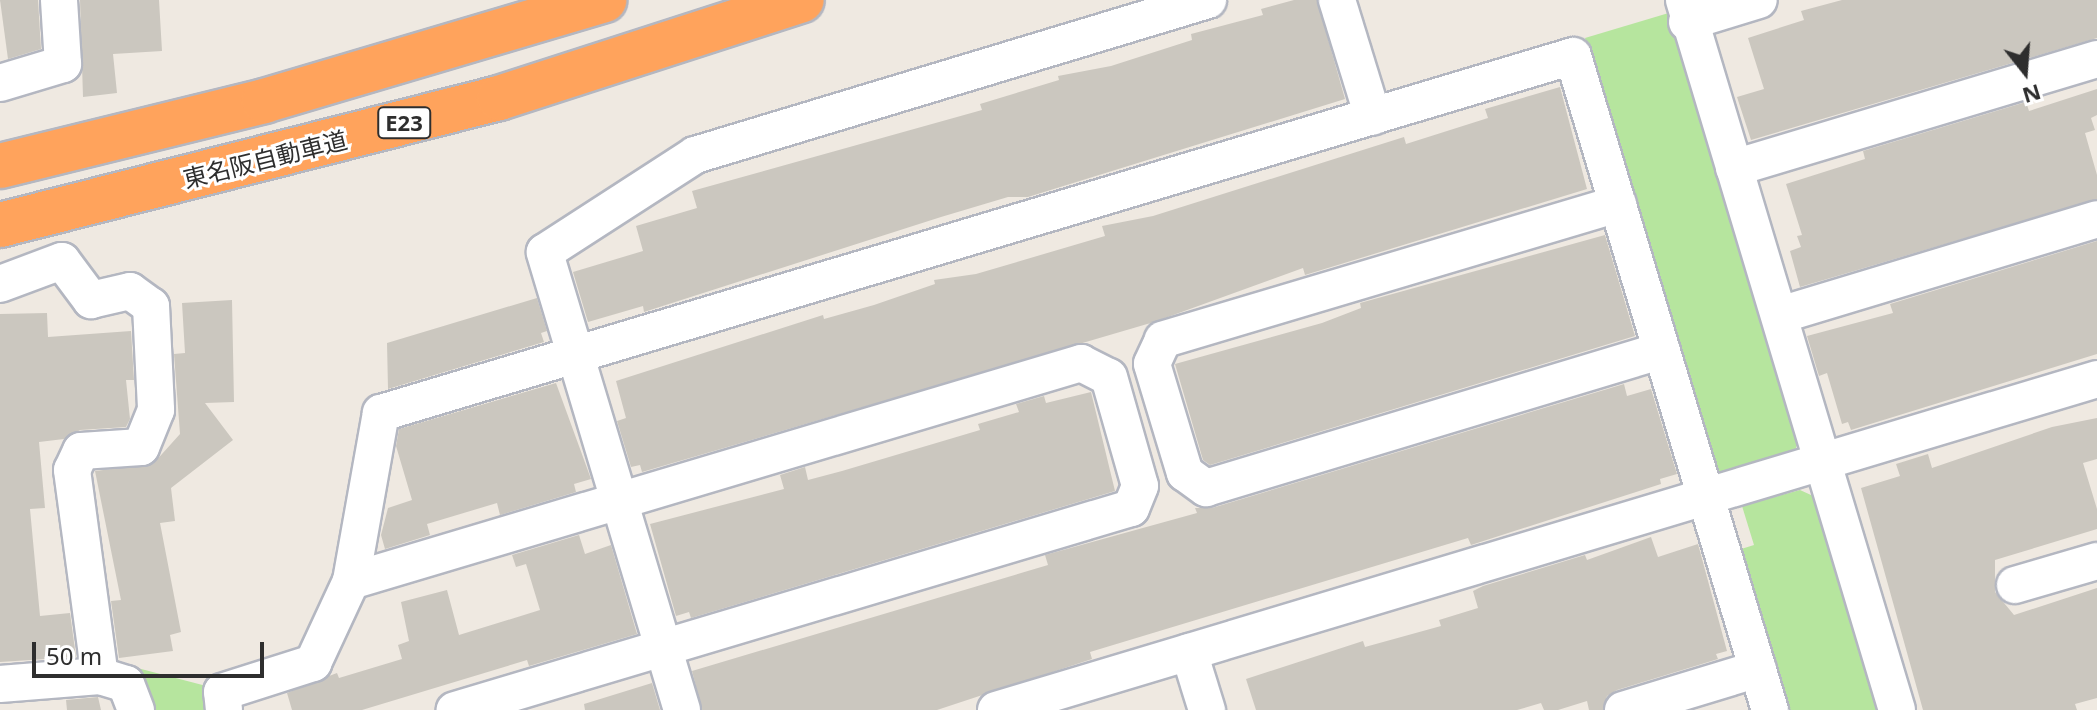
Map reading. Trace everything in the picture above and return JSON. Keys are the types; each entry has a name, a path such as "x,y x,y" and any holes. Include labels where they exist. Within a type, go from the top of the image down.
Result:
{"highway":[{"name":"E23","path":"0,166 264,101 604,0"},
{"name":"東名阪自動車道","path":"0,225 499,98 802,0"}],"street":[{"path":"0,83 63,64 59,0"},
{"path":"682,710 545,252 695,155 1208,0"},
{"path":"1337,0 1373,117"},
{"path":"1759,0 1686,11 1897,710"},
{"path":"224,710 222,692 313,663 351,581 381,413 1573,56 1770,710"},
{"path":"1734,168 2097,59"},
{"path":"1618,204 1163,340 1152,364 1185,473 1206,488 1662,350"},
{"path":"1780,315 2097,219"},
{"path":"0,284 62,261 91,300 130,291 151,306 156,410 141,447 81,451 72,470 100,676"},
{"path":"351,581 1081,363 1109,377 1152,364"},
{"path":"455,710 1131,508 1140,486 1109,377"},
{"path":"996,710 2097,379"},
{"path":"1140,486 1185,473"},
{"path":"2015,585 2097,561"},
{"path":"1189,652 1207,710"},
{"path":"1623,710 1758,669"},
{"path":"0,684 100,676 126,684 136,710"}],"green space":[{"path":"1672,12 1800,439 1793,454 1714,478 1585,38"},
{"path":"1800,490 1822,500 1884,710 1786,710 1738,550 1754,545 1742,506"},
{"path":"122,664 214,688 216,710 150,710"}],"building":[{"path":"0,0 38,0 41,49 8,59"},
{"path":"80,0 159,0 162,51 113,54 117,93 83,97"},
{"path":"1294,0 1317,0 1345,99 1028,197 1008,197 941,217 644,312 643,306 588,322 573,272 643,251 636,226 697,208 692,191 982,110 980,104 1059,80 1058,76 1111,66 1192,40 1191,34 1263,15 1261,9"},
{"path":"1842,0 2097,0 2097,38 1751,140 1737,97 1764,89 1748,38 1804,20 1801,11"},
{"path":"1560,87 1587,189 1305,275 1303,268 1154,322 642,472 640,465 631,467 617,421 626,418 616,381 823,315 824,319 874,305 935,284 934,280 976,274 1105,236 1102,226 1153,216 1404,137 1406,144 1488,118 1485,109"},
{"path":"2097,89 2097,115 2091,118 2095,130 2085,133 2097,175 2097,199 1800,287 1790,251 1801,247 1797,236 1802,235 1786,184 1865,159 1863,151 2026,102 2029,111"},
{"path":"1605,235 1635,336 1210,465 1203,460 1175,364 1322,323 1361,308 1360,303"},
{"path":"2097,241 2097,354 1851,430 1848,422 1842,424 1827,373 1819,376 1807,336 1893,313 1890,304"},
{"path":"537,298 547,331 541,333 544,342 388,389 387,343"},
{"path":"232,300 234,402 205,403 233,440 171,488 175,521 160,523 181,632 170,635 173,651 119,658 111,601 121,600 95,471 153,464 180,434 174,354 185,353 182,303"},
{"path":"47,313 48,337 131,331 134,380 126,380 130,419 126,427 80,430 64,439 39,442 45,508 30,509 40,616 70,613 76,657 0,662 0,314"},
{"path":"556,383 591,479 574,484 576,492 500,515 497,503 427,524 430,535 385,549 381,535 388,508 412,500 396,446 399,429"},
{"path":"1624,384 1627,396 1651,389 1677,474 1660,479 1661,484 1471,545 1468,538 1090,652 1092,659 937,710 702,710 692,671 1048,565 1045,555 1197,513 1195,508 1212,508"},
{"path":"1091,392 1115,491 691,618 689,612 676,616 650,524 784,489 780,475 805,467 808,480 980,430 978,424 1019,412 1016,404 1044,396 1046,403"},
{"path":"2097,418 2097,459 2083,463 2097,509 2097,529 1995,560 1995,592 2014,615 2097,588 2097,698 2075,704 2077,710 1923,710 1861,488 1900,476 1896,464 1928,454 1932,468 2052,427"},
{"path":"579,535 585,554 611,545 637,634 529,666 527,660 362,710 292,710 287,693 337,673 339,678 402,659 398,645 409,641 401,602 447,590 459,635 540,610 526,564 516,567 512,555"},
{"path":"1651,537 1658,557 1698,544 1727,651 1716,654 1718,659 1617,690 1607,696 1603,710 1589,710 1587,701 1558,710 1544,710 1541,703 1517,710 1256,710 1246,679 1363,641 1365,647 1441,626 1439,620 1478,608 1473,591 1483,586 1585,555 1587,560"},
{"path":"652,683 660,710 585,710 584,704"},
{"path":"98,697 101,710 67,710 66,700"}]}
